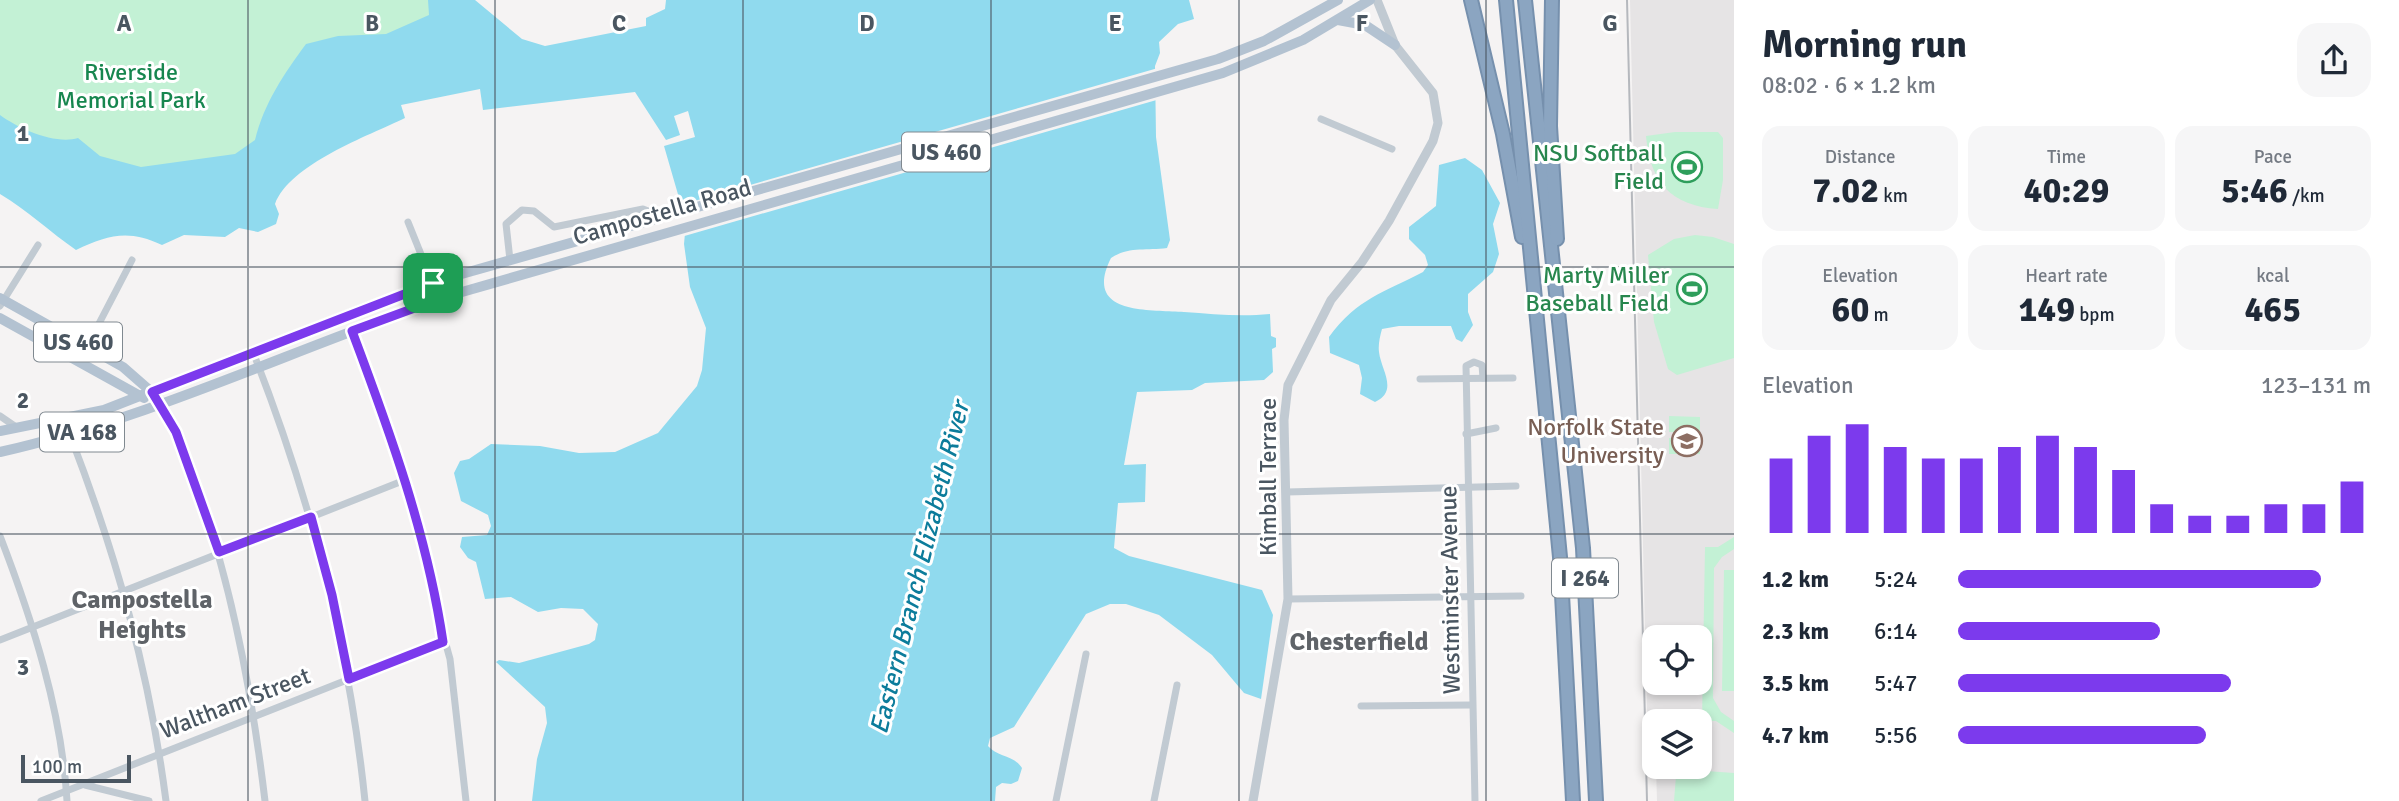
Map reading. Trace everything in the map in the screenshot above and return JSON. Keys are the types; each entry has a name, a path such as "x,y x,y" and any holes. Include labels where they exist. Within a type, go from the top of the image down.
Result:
{"highway":[{"path":"1471,0 1501,125 1534,292"},
{"name":"I 264","path":"1506,0 1562,584 1573,801"},
{"name":"I 264","path":"1525,0 1583,548 1596,801"},
{"path":"1552,0 1549,110 1557,220 1558,313"}],"main road":[{"name":"US 460","path":"1338,20 1370,0"},
{"name":"Campostella Road","path":"0,431 104,410 433,283 1218,59 1264,41 1334,3"},
{"path":"1338,20 1365,25 1395,45"},
{"name":"Campostella Road","path":"0,452 69,435 163,406 439,299 1210,76 1270,55 1338,20"},
{"name":"US 460","path":"1,301 123,367 147,394"},
{"name":"US 460","path":"0,318 79,362 147,394"},
{"path":"147,394 163,406"}],"street":[{"name":"Kimball Terrace","path":"1254,801 1288,600 1285,402 1292,372 1331,300 1375,245 1433,141 1438,123 1433,93 1395,45 1377,0"},
{"path":"1321,119 1392,149"},
{"path":"510,260 506,224 522,210 534,211 554,227 643,209 653,213"},
{"path":"408,222 439,299"},
{"path":"1,301 38,245"},
{"path":"79,362 132,260"},
{"path":"352,331 405,480 430,572 443,642 450,659 466,801"},
{"path":"253,352 311,517 332,595 349,679 365,801"},
{"path":"1466,379 1466,366 1474,362 1482,365 1483,378"},
{"path":"1420,379 1513,378"},
{"name":"Westminster Avenue","path":"1466,379 1475,801"},
{"path":"163,406 193,477 219,552 236,621 254,716 264,801"},
{"path":"0,416 16,428"},
{"path":"1466,434 1496,428"},
{"path":"69,435 125,590 160,753 166,801"},
{"path":"0,640 405,480"},
{"path":"1287,492 1516,486"},
{"path":"0,536 31,628 51,706 67,801"},
{"path":"1288,600 1521,596"},
{"name":"Waltham Street","path":"41,801 443,642"},
{"path":"1056,801 1086,654"},
{"path":"1154,801 1177,685"},
{"path":"1361,706 1471,705"},
{"path":"84,785 149,801"}],"shaded area":[{"name":"Norfolk State University","path":"1630,0 1734,0 1734,801 1657,801 1656,779 1712,779 1712,709 1647,709 1647,695 1712,695 1712,625 1645,625"}],"green space":[{"name":"Riverside Memorial Park","path":"0,0 439,0 461,53 254,160 140,173 0,127"},
{"name":"NSU Softball Field","path":"1675,132 1718,132 1723,138 1723,180 1718,209 1687,203 1666,189 1658,179 1648,152 1646,136"},
{"name":"Marty Miller Baseball Field","path":"1695,235 1734,244 1734,358 1677,375 1668,369 1654,322 1648,255 1674,239"},
{"path":"1669,416 1700,417 1700,433 1669,432"},
{"path":"1669,438 1700,438 1700,454 1669,454"},
{"path":"1734,537 1734,549 1722,557 1714,568 1713,698 1721,712 1734,721 1734,733 1712,721 1712,709 1702,709 1702,695 1712,695 1712,625 1704,625 1705,547 1718,547"},
{"path":"1724,570 1734,570 1734,691 1722,691"},
{"path":"1712,771 1734,773 1734,801 1674,801 1676,779 1712,779"}],"water":[{"name":"Eastern Branch Elizabeth River","path":"428,0 475,0 522,39 545,46 646,26 646,18 665,9 666,0 1189,0 1194,19 1178,24 1159,42 1160,53 1155,66 1156,137 1170,240 1167,248 1131,250 1111,258 1104,277 1105,290 1112,300 1138,309 1227,315 1270,314 1271,336 1276,338 1276,347 1272,349 1273,372 1264,380 1205,383 1192,390 1137,392 1124,465 1146,464 1145,502 1118,503 1114,548 1129,556 1262,590 1273,615 1261,699 1244,693 1212,655 1159,615 1126,604 1110,604 1086,614 1014,727 990,738 988,746 992,750 1015,761 1022,768 1018,781 1011,784 1002,783 996,787 995,801 532,801 537,759 547,723 545,707 496,662 499,660 519,663 589,644 595,640 598,624 583,609 561,608 538,612 511,597 485,599 476,562 468,558 460,547 462,537 487,535 491,526 488,515 461,501 454,473 460,461 469,459 491,444 540,446 579,453 615,452 658,433 697,386 702,370 706,328 690,287 684,244 686,222 664,146 695,137 688,111 674,116 680,135 666,140 635,92 483,110 480,89 401,105 405,118 332,153 296,176 275,204 279,214 276,224 258,232 239,228 225,237 184,235 162,245 139,237 118,236 76,250 0,194 0,115 38,134 69,140 78,138 100,156 141,167 235,154 255,140 269,101 306,44 338,36 386,34 429,15"},
{"path":"1465,158 1482,170 1500,203 1493,224 1499,254 1493,272 1468,294 1468,312 1473,325 1462,342 1456,339 1451,326 1399,326 1382,329 1379,352 1387,386 1386,392 1375,402 1360,394 1362,378 1359,365 1330,353 1329,337 1350,313 1361,305 1423,272 1428,265 1425,255 1409,239 1409,227 1436,206 1439,165"}],"pier":[{"path":"1158,68 1160,99 681,237 682,223 677,206"}],"tram line":[{"path":"1627,0 1647,801"}],"place":[{"name":"NSU Softball Field","path":"1687,167"},
{"name":"Marty Miller Baseball Field","path":"1692,289"},
{"name":"Norfolk State University","path":"1687,441"}],"district":[{"name":"Campostella Heights","path":"142,615"},
{"name":"Chesterfield","path":"1359,642"}],"route":[{"path":"433,283 439,299 352,331 405,480 430,572 443,642 349,679 332,595 311,517 219,552 176,432 163,406 152,392 433,283"}]}
